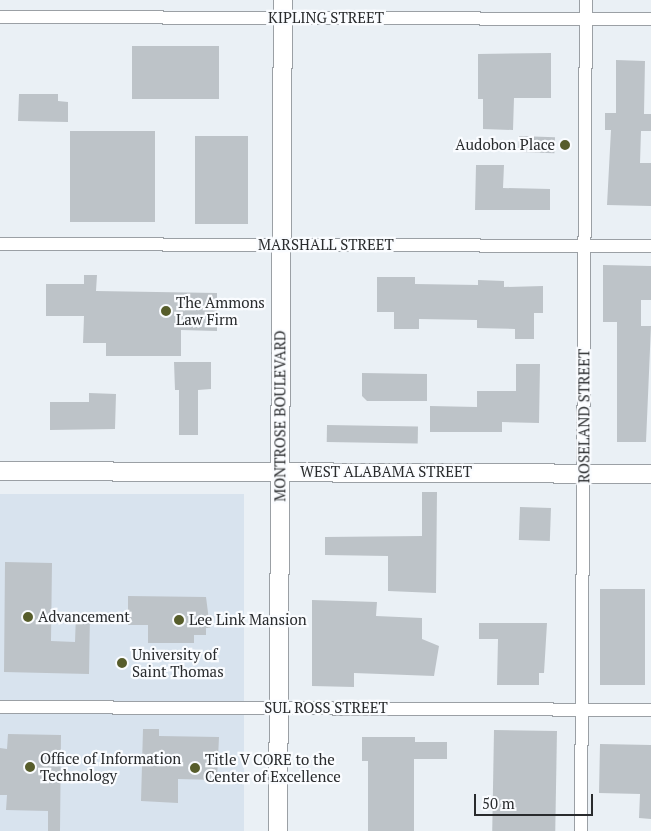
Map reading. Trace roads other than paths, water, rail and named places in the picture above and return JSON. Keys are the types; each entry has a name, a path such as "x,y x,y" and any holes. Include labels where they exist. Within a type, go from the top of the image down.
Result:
{"main road":[{"name":"MONTROSE BOULEVARD","path":"278,831 283,0"},
{"name":"WEST ALABAMA STREET","path":"0,471 651,474"}],"street":[{"name":"ROSELAND STREET","path":"581,831 586,0"},
{"name":"KIPLING STREET","path":"0,17 651,19"},
{"name":"MARSHALL STREET","path":"0,244 651,246"},
{"name":"SUL ROSS STREET","path":"0,707 651,710"}],"place":[{"name":"Audobon Place","path":"565,145"},
{"name":"The Ammons Law Firm","path":"166,311"},
{"name":"Advancement","path":"28,617"},
{"name":"Lee Link Mansion","path":"179,620"},
{"name":"University of Saint Thomas","path":"122,663"},
{"name":"Office of Information Technology","path":"30,767"},
{"name":"Title V CORE to the Center of Excellence","path":"195,768"}]}
